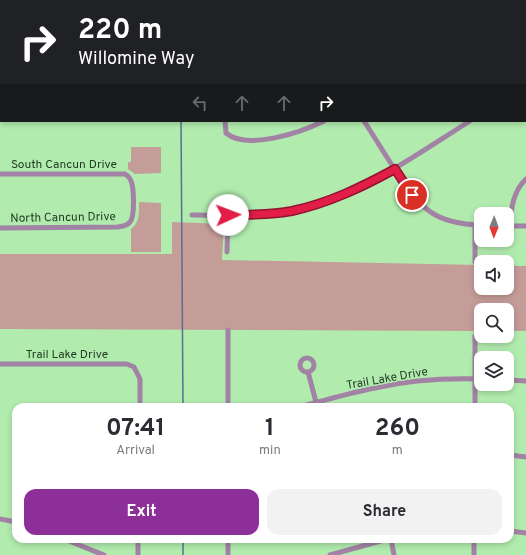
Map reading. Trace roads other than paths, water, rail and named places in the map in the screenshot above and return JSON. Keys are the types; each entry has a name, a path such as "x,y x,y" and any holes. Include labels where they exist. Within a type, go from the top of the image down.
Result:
{"street":[{"path":"225,122 226,133 232,138 241,140 278,138 308,129 322,122"},
{"path":"365,122 412,195 425,209 443,219 452,222 474,225"},
{"path":"192,215 263,214 292,211 327,202 353,191 395,169 468,122"},
{"name":"South Cancun Drive","path":"0,174 119,174 127,176 131,180 132,186 133,215 131,221 125,225"},
{"path":"512,207 516,193 526,179"},
{"path":"227,252 228,215"},
{"name":"North Cancun Drive","path":"0,228 118,227 125,225"},
{"path":"514,226 526,226"},
{"path":"228,330 228,403"},
{"name":"Trail Lake Drive","path":"0,364 126,364 134,367 138,372 140,380 140,403"},
{"path":"308,372 316,402"},
{"name":"Trail Lake Drive","path":"312,403 396,384 417,381 474,379"},
{"path":"514,380 526,381"},
{"path":"475,391 475,403"},
{"path":"514,456 526,457"},
{"path":"0,519 12,521"},
{"path":"514,532 526,533"},
{"path":"76,543 104,555"},
{"path":"138,543 138,555"},
{"path":"228,543 228,555"},
{"path":"330,555 375,543"},
{"path":"391,543 394,555"},
{"path":"474,543 474,555"}],"waterway":[{"path":"181,122 183,403"},
{"path":"183,543 183,555"}]}
